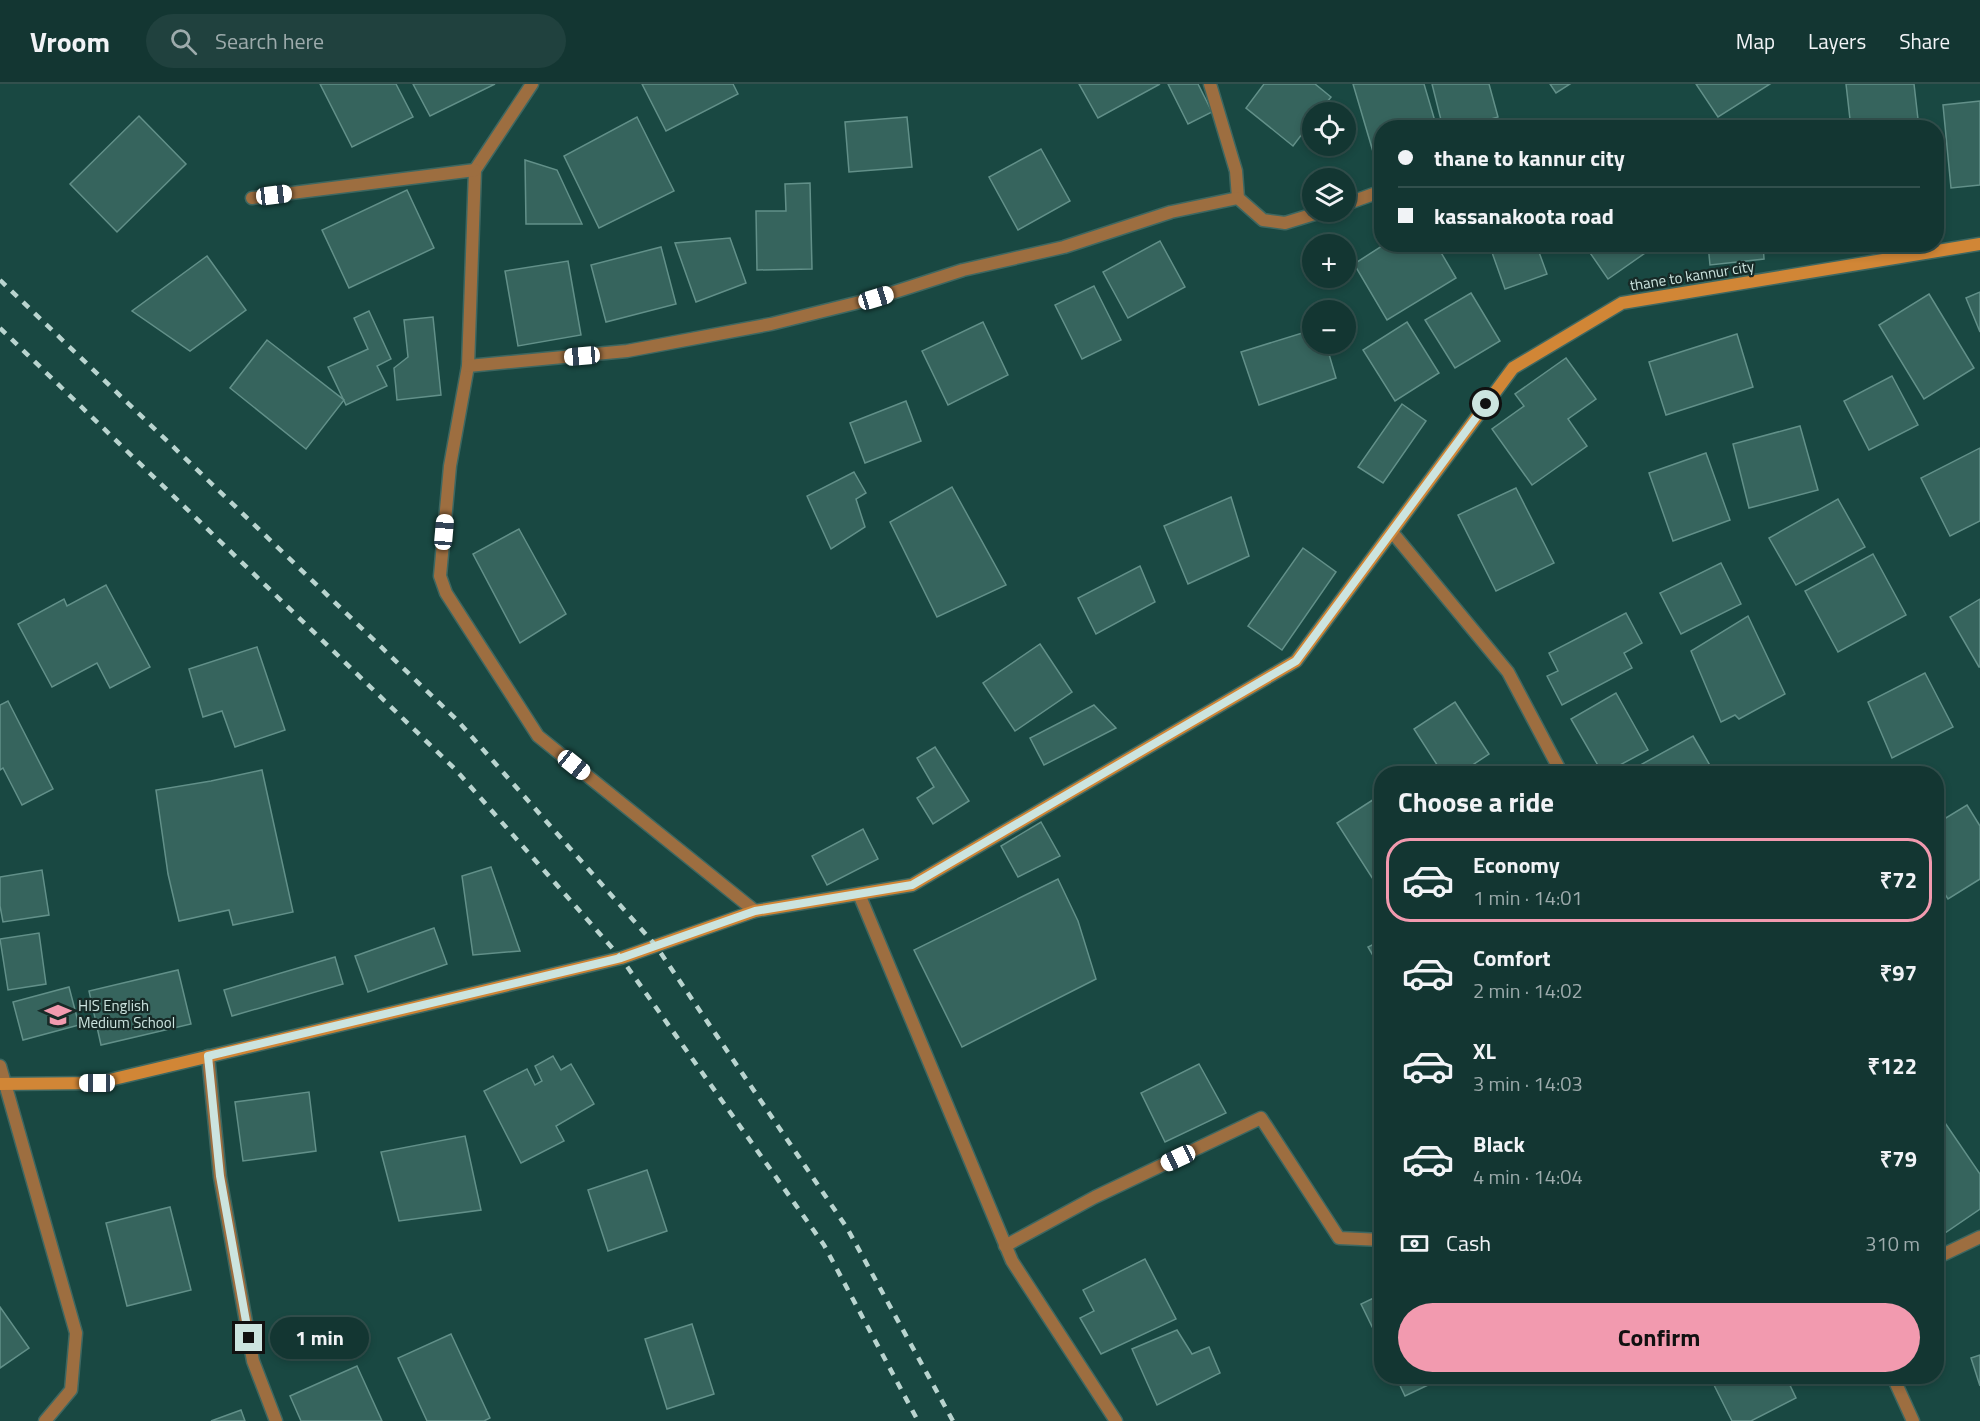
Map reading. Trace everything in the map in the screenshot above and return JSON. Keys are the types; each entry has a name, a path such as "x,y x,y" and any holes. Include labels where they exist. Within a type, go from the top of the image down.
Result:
{"street":[{"path":"532,84 475,171 468,366 449,477 440,576 446,593 538,736 755,911"},
{"path":"1210,84 1236,171 1238,198 1263,220 1286,223 1302,218"},
{"path":"252,198 475,171"},
{"path":"1356,200 1374,194"},
{"path":"468,366 627,351 771,324 876,298 963,270 1064,247 1171,212 1238,198"},
{"name":"thane to kannur city","path":"1944,250 1980,244"},
{"name":"thane to kannur city","path":"2,1084 97,1083 621,958 755,911 912,885 1296,661 1513,368 1622,303 1931,252"},
{"path":"1392,532 1508,672 1558,766"},
{"path":"859,894 1012,1262 1116,1421"},
{"path":"208,1056 220,1176 253,1362 276,1421"},
{"path":"0,1066 2,1084 76,1333 71,1390 45,1421"},
{"path":"1005,1246 1095,1197 1261,1118 1339,1238 1374,1240"},
{"path":"1944,1254 1980,1237"},
{"path":"1896,1384 1913,1421"}],"building":[{"path":"320,84 396,84 413,117 352,147"},
{"path":"413,84 495,84 430,116"},
{"path":"642,84 733,84 738,94 666,131"},
{"path":"1079,84 1160,84 1098,118"},
{"path":"1168,84 1198,84 1212,112 1188,124"},
{"path":"1264,84 1315,84 1331,97 1327,102 1302,102 1302,134 1293,146 1246,108"},
{"path":"1353,84 1424,84 1435,120 1374,120 1374,155"},
{"path":"1432,84 1489,84 1498,117 1487,120 1441,120"},
{"path":"1550,84 1570,84 1556,93"},
{"path":"1696,84 1770,84 1718,117"},
{"path":"1846,84 1914,84 1918,120 1850,120"},
{"path":"1980,101 1980,185 1951,188 1943,105"},
{"path":"139,116 186,164 117,232 70,184"},
{"path":"637,117 674,191 599,228 564,156"},
{"path":"907,117 912,167 849,172 845,122"},
{"path":"1041,149 1070,201 1018,230 989,177"},
{"path":"525,160 557,170 582,224 526,224"},
{"path":"810,183 812,269 757,270 756,211 786,211 785,184"},
{"path":"407,190 434,248 349,288 322,230"},
{"path":"730,238 746,283 696,302 675,243"},
{"path":"1160,241 1185,287 1128,318 1103,272"},
{"path":"661,247 676,304 606,322 591,265"},
{"path":"1374,251 1441,252 1456,278 1387,320 1356,267 1356,263"},
{"path":"1492,252 1539,252 1547,274 1505,289"},
{"path":"1589,252 1647,252 1608,279"},
{"path":"1709,252 1764,252 1764,259 1710,265"},
{"path":"207,256 246,310 190,351 132,311"},
{"path":"568,261 581,335 518,346 505,271"},
{"path":"1094,286 1121,340 1082,359 1055,305"},
{"path":"1980,292 1980,332 1966,298"},
{"path":"1471,293 1500,341 1455,368 1425,320"},
{"path":"1929,294 1974,368 1924,399 1879,325"},
{"path":"369,311 391,359 377,366 387,386 346,405 328,367 368,349 354,318"},
{"path":"433,317 441,395 397,400 394,368 408,357 404,320"},
{"path":"983,322 1008,375 948,405 922,351"},
{"path":"1407,322 1439,373 1395,401 1363,350"},
{"path":"1302,333 1302,354 1329,354 1336,378 1259,405 1241,352"},
{"path":"1737,334 1753,387 1666,415 1649,362"},
{"path":"267,340 344,400 306,449 230,388"},
{"path":"1566,358 1596,399 1568,419 1587,446 1532,485 1492,429 1524,406 1515,394"},
{"path":"1892,376 1918,425 1869,450 1844,401"},
{"path":"906,401 921,441 865,463 850,423"},
{"path":"1402,404 1426,421 1383,483 1358,467"},
{"path":"1800,426 1818,490 1749,508 1733,444"},
{"path":"1980,448 1980,521 1950,536 1921,478"},
{"path":"1706,453 1730,520 1673,541 1649,473"},
{"path":"854,472 866,493 856,499 865,527 831,549 807,496"},
{"path":"952,487 1006,585 937,617 890,522"},
{"path":"1516,488 1554,563 1496,591 1458,515"},
{"path":"1231,497 1249,556 1188,584 1164,526"},
{"path":"1838,499 1865,547 1796,585 1769,538"},
{"path":"519,529 566,614 520,643 473,554"},
{"path":"1303,548 1336,572 1282,650 1248,626"},
{"path":"1873,554 1906,615 1838,652 1805,591"},
{"path":"1721,563 1741,604 1681,634 1660,593"},
{"path":"1140,566 1155,602 1096,634 1078,598"},
{"path":"106,585 150,667 110,688 97,663 52,687 18,624 64,599 67,606"},
{"path":"1980,599 1980,667 1979,667 1950,617"},
{"path":"1626,613 1642,643 1624,653 1632,668 1562,705 1547,676 1558,671 1549,653"},
{"path":"1748,616 1785,694 1739,719 1735,715 1721,722 1691,651"},
{"path":"1040,644 1072,692 1015,731 983,683"},
{"path":"257,647 285,730 235,747 222,711 203,717 189,669"},
{"path":"1925,673 1953,727 1892,758 1868,702"},
{"path":"1616,693 1648,750 1618,766 1598,766 1571,719"},
{"path":"8,701 53,789 22,805 3,768 0,770 0,705"},
{"path":"1455,702 1489,754 1471,766 1438,766 1414,729"},
{"path":"1094,705 1116,728 1044,765 1030,738"},
{"path":"1693,736 1710,766 1639,766"},
{"path":"935,747 969,801 933,824 917,798 934,787 917,758"},
{"path":"262,770 293,912 233,925 229,910 179,921 168,874 156,790"},
{"path":"1374,799 1374,881 1337,823"},
{"path":"1967,805 1980,826 1980,879 1948,899 1944,893 1944,819"},
{"path":"1041,822 1060,856 1018,877 1001,846"},
{"path":"863,829 878,859 827,885 812,856"},
{"path":"491,867 520,951 473,955 462,876"},
{"path":"42,870 49,915 3,922 0,906 0,877"},
{"path":"1058,879 1078,921 1096,979 962,1047 914,950"},
{"path":"434,928 447,964 368,992 355,956"},
{"path":"39,933 46,984 8,990 0,939"},
{"path":"1374,944 1374,957 1368,947"},
{"path":"335,957 343,984 232,1016 224,990"},
{"path":"178,970 191,1024 101,1045 89,991"},
{"path":"69,987 79,1025 23,1040 13,1002"},
{"path":"553,1056 561,1070 571,1064 594,1104 556,1126 564,1141 521,1163 484,1091 527,1069 535,1085 542,1081 535,1066"},
{"path":"1199,1064 1226,1113 1165,1142 1141,1093"},
{"path":"309,1092 316,1151 243,1161 235,1102"},
{"path":"1944,1121 1980,1174 1980,1209 1944,1234"},
{"path":"465,1136 481,1210 399,1221 381,1152"},
{"path":"647,1170 667,1231 608,1251 588,1190"},
{"path":"170,1207 191,1290 127,1306 106,1223"},
{"path":"1145,1259 1176,1319 1101,1354 1080,1318 1094,1311 1083,1290"},
{"path":"1374,1298 1374,1331 1361,1304"},
{"path":"0,1307 29,1348 0,1368"},
{"path":"692,1324 714,1394 667,1409 645,1339"},
{"path":"1177,1330 1192,1354 1209,1347 1220,1373 1157,1405 1132,1349"},
{"path":"451,1334 490,1418 484,1421 427,1421 398,1358"},
{"path":"1980,1355 1980,1386 1971,1358"},
{"path":"357,1366 382,1421 301,1421 290,1396"},
{"path":"1399,1384 1430,1384 1405,1396"},
{"path":"1714,1384 1789,1384 1796,1398 1751,1421 1732,1421"},
{"path":"241,1410 245,1421 211,1421"}],"railway":[{"path":"0,280 457,720 656,946 847,1228 953,1421"},
{"path":"0,328 455,769 621,958 824,1245 918,1421"}],"place":[{"name":"HIS English Medium School","path":"58,1015"}],"route":[{"path":"249,1338 220,1176 208,1056 621,958 755,911 912,885 1296,661 1486,404"}]}
